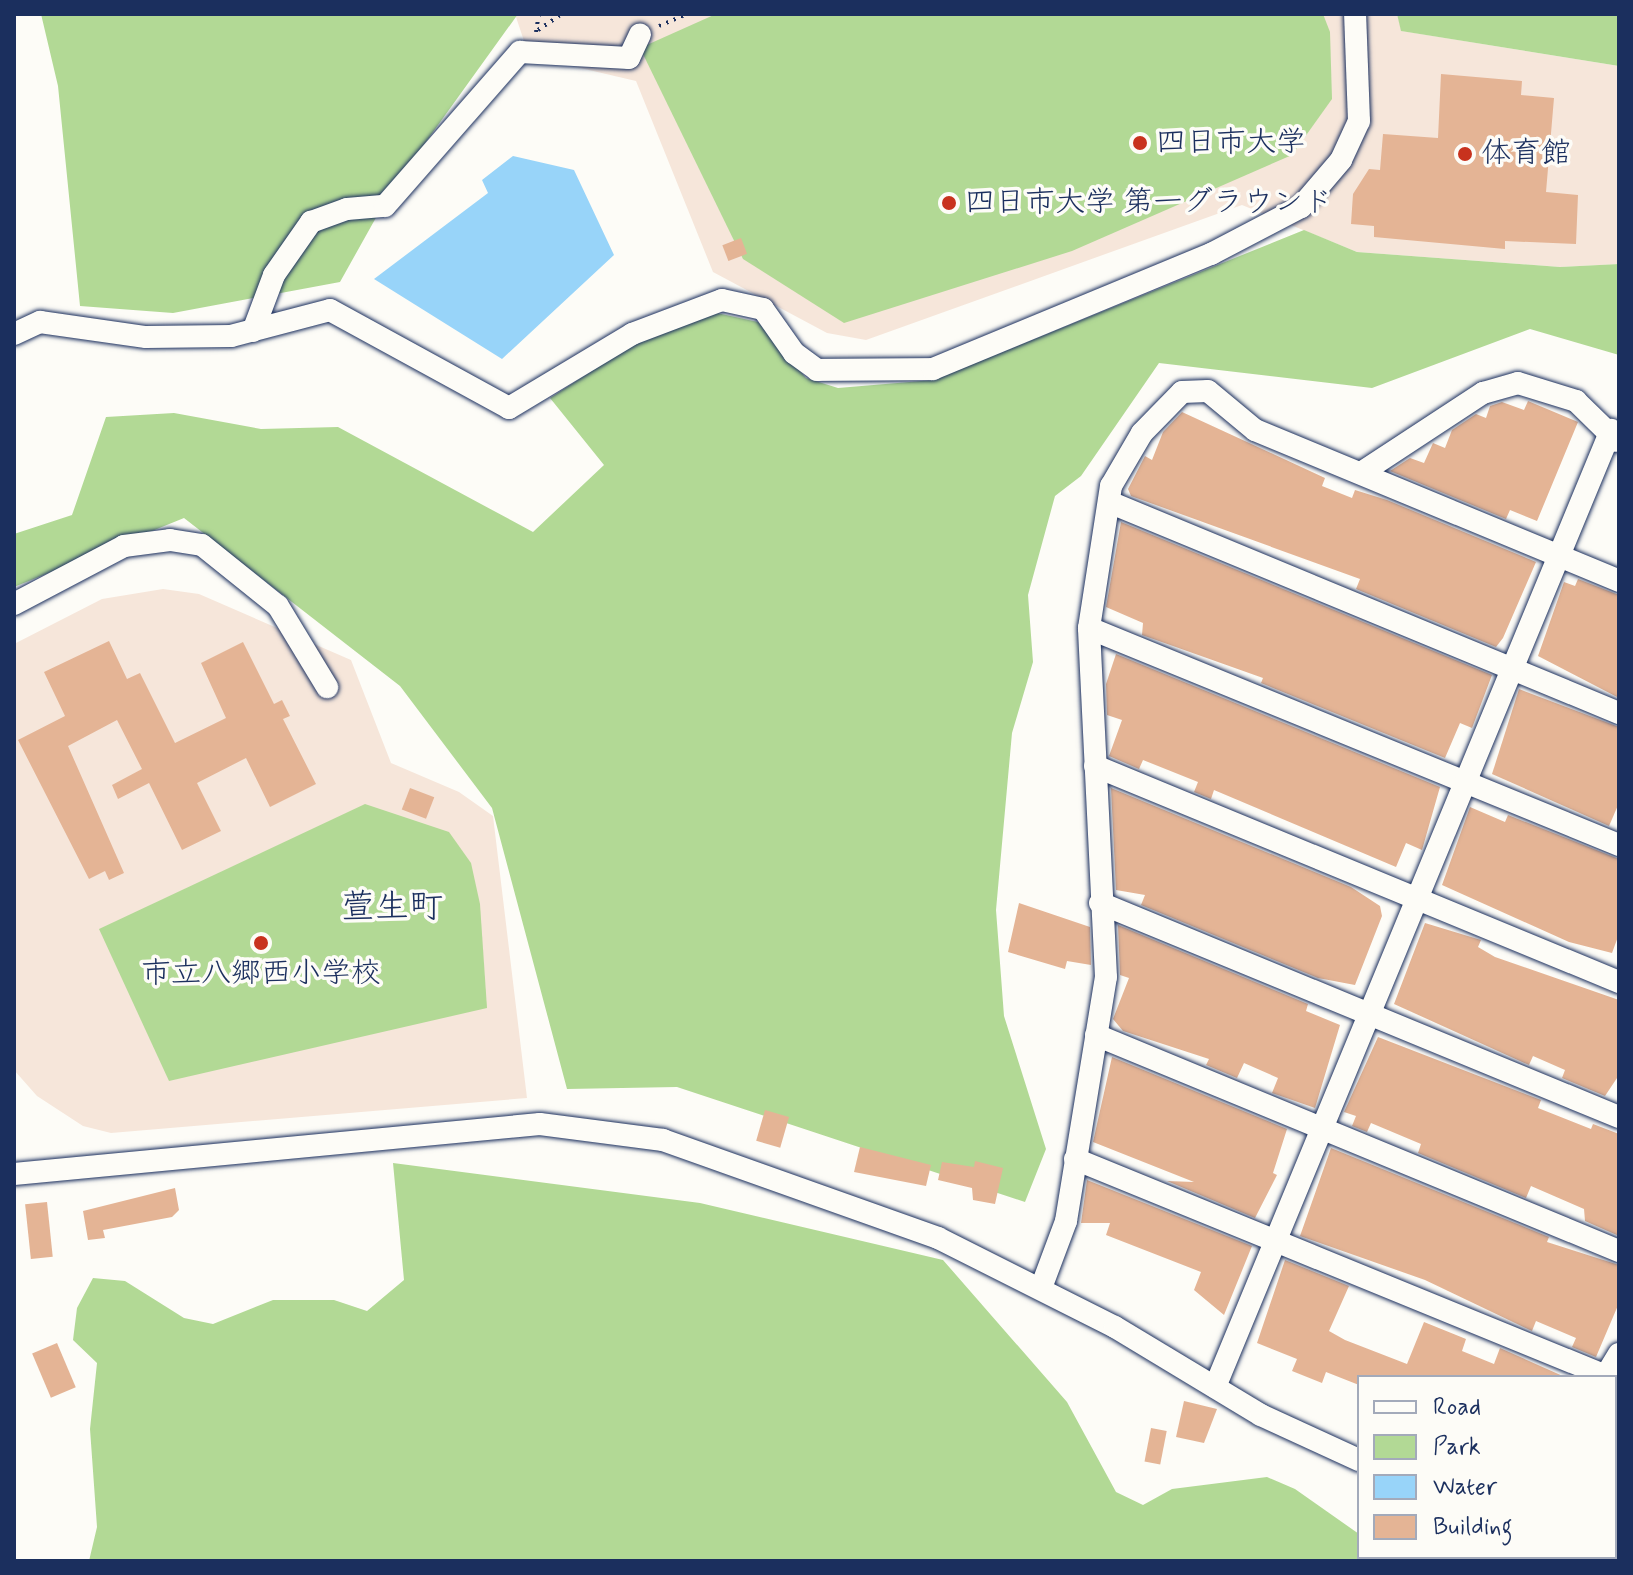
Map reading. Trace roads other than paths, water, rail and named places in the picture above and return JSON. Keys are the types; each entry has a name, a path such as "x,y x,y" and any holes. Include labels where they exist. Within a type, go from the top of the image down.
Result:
{"street":[{"path":"14,334 40,322 146,337 253,331 330,310 509,408 632,334 722,300 763,309 794,353 817,370 933,369 1199,260 1301,207 1341,160 1359,121 1355,14"},
{"path":"253,331 274,275 304,229 329,212 385,206 520,52 629,58 640,34"},
{"path":"1215,1387 1327,1130 1560,556 1615,438 1552,389 1518,383 1483,393 1361,473"},
{"path":"1041,1288 1066,1221 1106,977 1089,628 1109,502 1118,471 1142,433 1182,392 1196,388 1255,430 1619,581"},
{"path":"1109,502 1619,713"},
{"path":"14,604 124,546 170,540 202,545 278,606 327,687"},
{"path":"1089,628 1619,845"},
{"path":"1095,766 1619,982"},
{"path":"1100,903 1619,1117"},
{"path":"1096,1035 1619,1251"},
{"path":"14,1174 502,1127 587,1127 663,1140 837,1198 1041,1288 1215,1387 1357,1459"},
{"path":"1075,1159 1603,1375"},
{"path":"1606,1375 1619,1354"}],"water":[{"path":"513,156 574,170 614,255 502,359 374,279 488,193 482,180"}],"place":[{"name":"四日市大学","path":"1140,143"},
{"name":"体育館","path":"1465,154"},
{"name":"四日市大学 第一グラウンド","path":"949,203"},
{"name":"市立八郷西小学校","path":"261,943"}],"district":[{"name":"萱生町","path":"392,908"}]}
